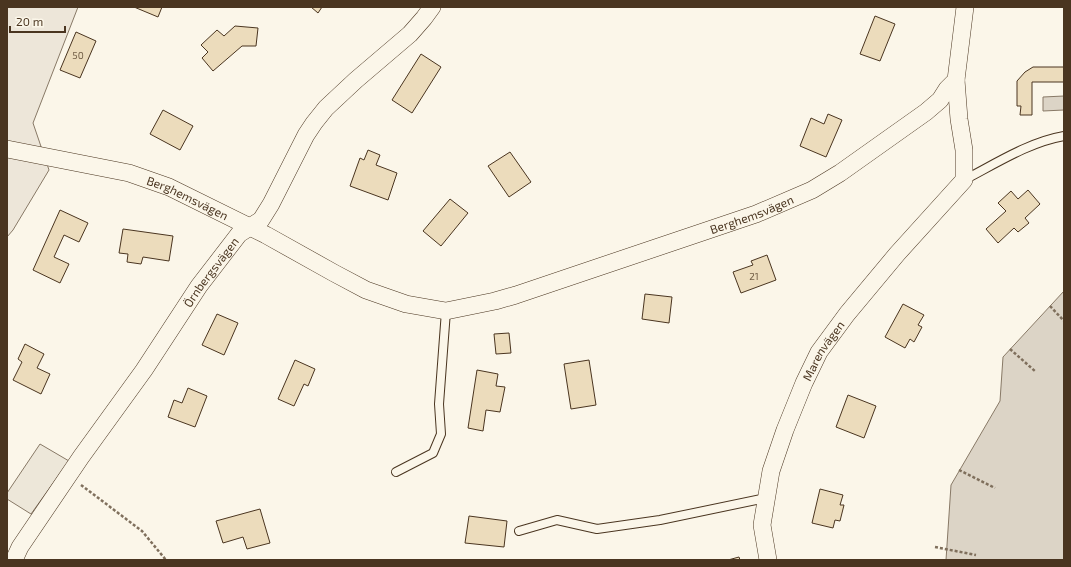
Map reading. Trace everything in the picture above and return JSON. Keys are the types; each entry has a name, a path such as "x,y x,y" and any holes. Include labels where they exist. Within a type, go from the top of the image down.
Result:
{"street":[{"name":"Örnbergsvägen","path":"14,560 20,547 144,370 199,286 239,234 261,220 271,204 306,135 326,108 410,34 432,7"},
{"path":"964,180 964,150 956,80 965,7"},
{"name":"Berghemsvägen","path":"7,150 129,173 169,187 266,235 366,290 406,304 446,311 516,295 756,214 812,190 840,173 926,112 940,100 947,89 956,80"},
{"name":"Marenvägen","path":"768,560 762,525 771,471 785,430 804,383 819,352 846,314 897,254 964,180"}],"lane":[{"name":"Marenvägen","path":"964,180 1030,146 1064,136"},
{"path":"396,472 433,453 441,434 439,404 446,311"},
{"path":"519,531 557,520 597,529 660,520 766,498"}],"path":[{"path":"1050,306 1064,321"},
{"path":"1010,349 1036,372"},
{"path":"959,470 995,488"},
{"path":"69,476 142,531 166,560"},
{"path":"935,547 976,555"}],"shaded area":[{"path":"7,7 78,7 33,123 49,170 13,230 7,237"},
{"path":"1064,96 1064,110 1043,111 1043,97"},
{"path":"1064,291 1064,560 946,560 951,485 1000,401 1003,357"},
{"path":"40,444 69,461 31,514 7,499 7,493"}],"building":[{"path":"134,7 162,7 158,17"},
{"path":"311,7 322,7 318,13"},
{"path":"875,16 895,24 880,61 860,54"},
{"path":"235,26 258,28 256,46 242,46 213,71 202,58 208,52 201,45 217,30 224,36"},
{"path":"76,32 96,41 80,78 60,70"},
{"path":"421,54 441,67 412,113 392,100"},
{"path":"1033,67 1064,67 1064,82 1032,82 1032,115 1020,115 1021,106 1017,106 1017,81 1025,72"},
{"path":"163,110 193,126 180,150 150,134"},
{"path":"828,114 842,120 826,157 800,146 811,118 824,124"},
{"path":"368,150 380,155 376,165 397,173 388,200 350,186 360,158 364,160"},
{"path":"510,152 531,182 509,197 488,166"},
{"path":"1028,190 1040,204 1025,218 1029,223 1018,232 1014,228 998,243 986,229 1006,211 998,203 1011,191 1018,199"},
{"path":"450,199 468,213 441,246 423,231"},
{"path":"60,210 88,223 79,242 64,235 54,257 69,264 60,283 33,270"},
{"path":"123,229 173,236 169,261 143,257 141,264 127,262 128,254 119,253"},
{"path":"767,255 776,280 741,293 733,272 753,265 751,261"},
{"path":"645,294 672,297 669,323 642,319"},
{"path":"903,304 924,315 918,325 922,327 914,342 910,339 905,348 885,337"},
{"path":"217,314 238,323 224,355 202,345"},
{"path":"509,333 511,353 496,354 494,334"},
{"path":"25,344 44,354 37,368 50,374 41,394 13,380 22,362 18,359"},
{"path":"295,360 315,369 308,386 304,384 294,406 278,399"},
{"path":"589,360 596,405 571,409 564,364"},
{"path":"477,370 498,374 496,386 505,387 500,412 486,410 483,431 468,428"},
{"path":"188,388 207,396 195,427 168,417 174,400 182,403"},
{"path":"848,395 876,406 864,438 836,427"},
{"path":"820,489 843,495 840,505 844,505 840,521 835,520 833,528 812,523"},
{"path":"260,509 270,543 247,549 243,537 223,543 216,521"},
{"path":"469,516 507,521 504,547 465,543"},
{"path":"739,557 740,560 728,560"}]}
